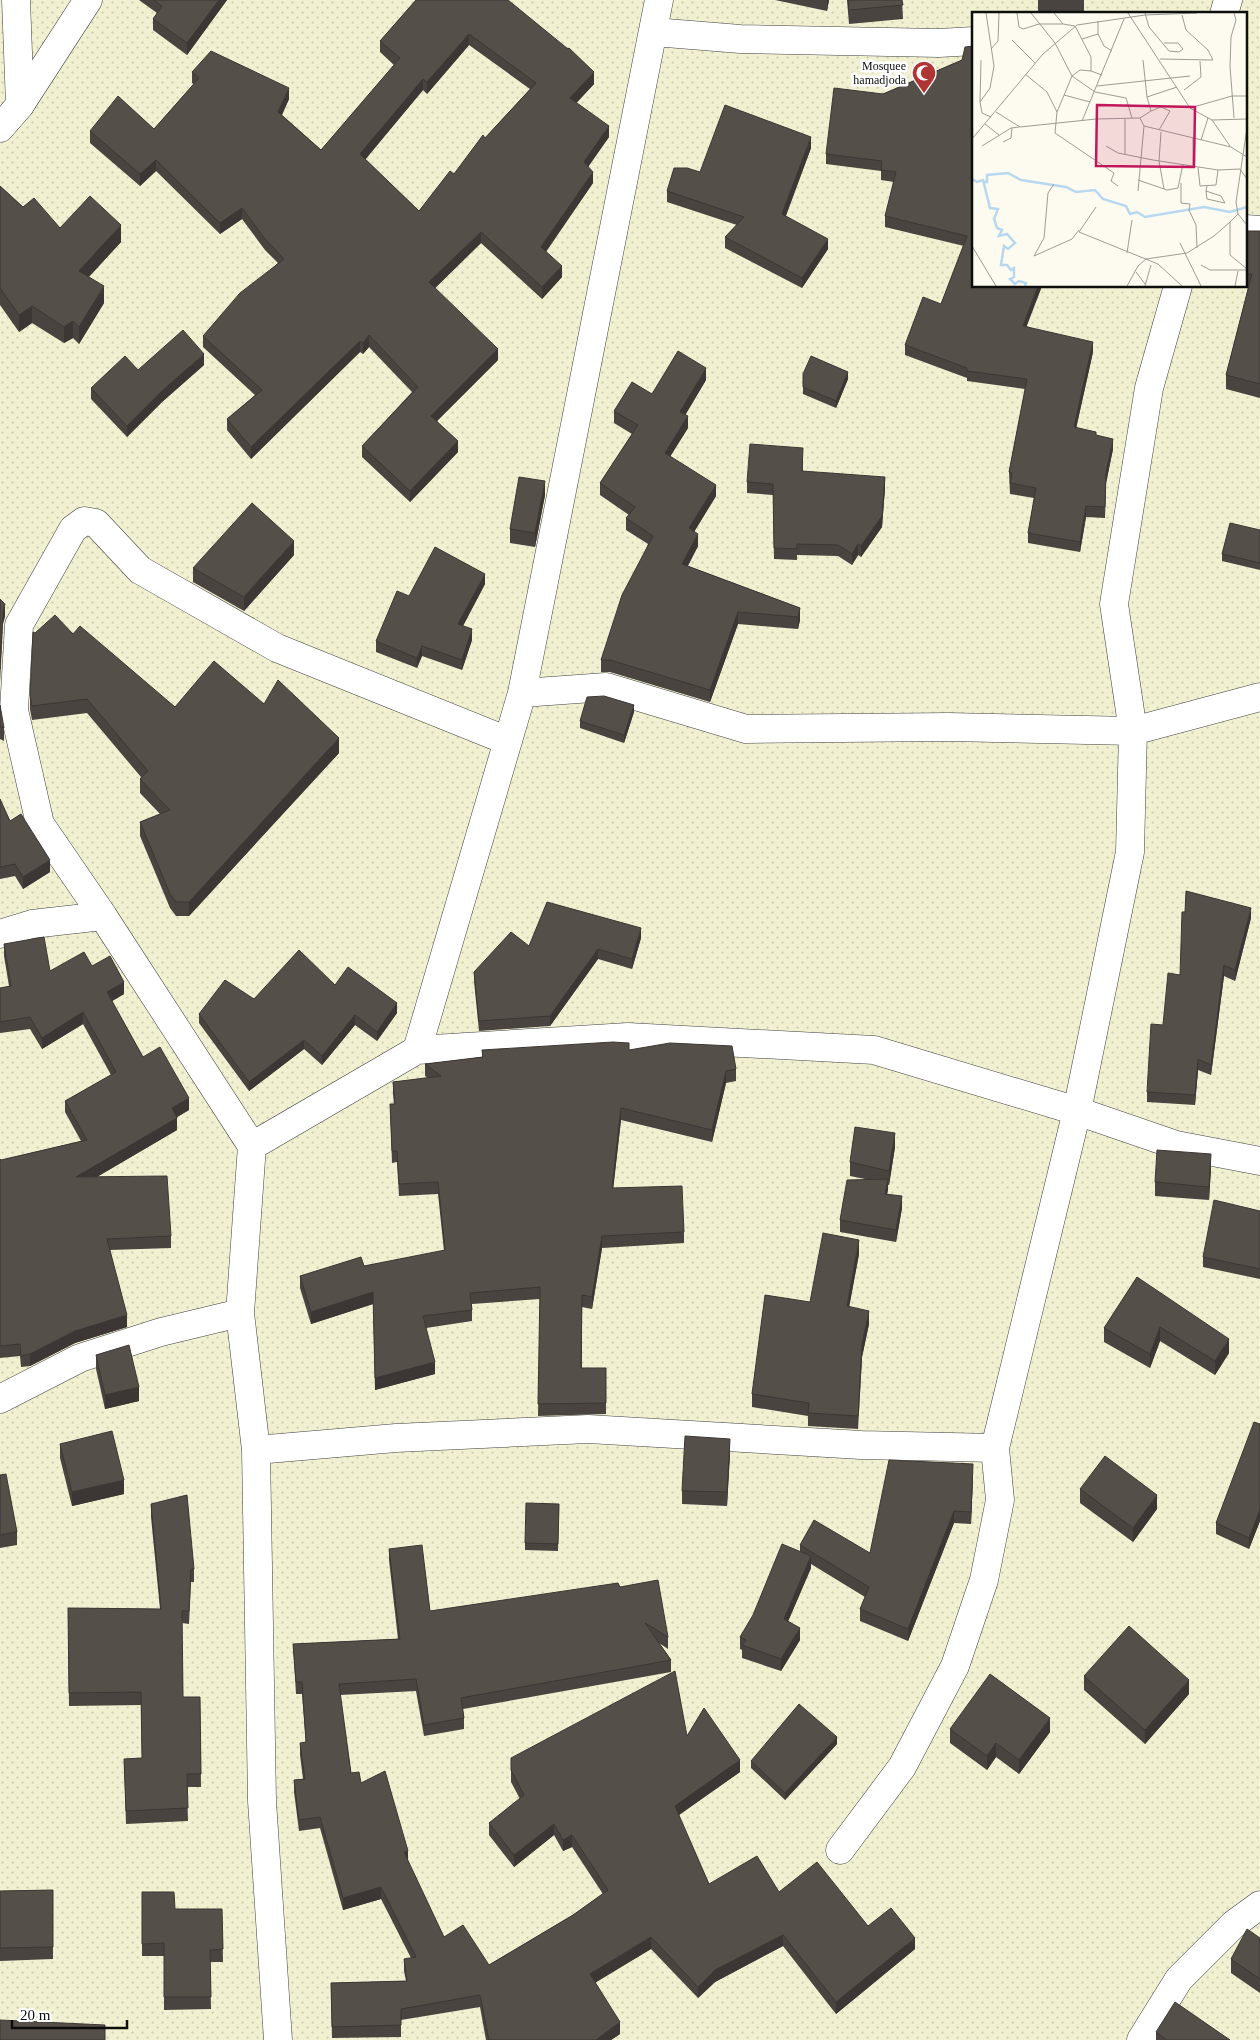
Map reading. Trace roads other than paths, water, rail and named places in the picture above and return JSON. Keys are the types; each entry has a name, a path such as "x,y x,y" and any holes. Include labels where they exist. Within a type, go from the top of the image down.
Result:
{"street":[{"path":"16,0 20,105"},
{"path":"0,128 20,105 88,0"},
{"path":"417,1050 522,694 659,0"},
{"path":"654,32 740,39 939,43 972,41"},
{"path":"840,1850 902,1767 955,1666 984,1580 1000,1500 995,1448 1078,1111 1130,852 1133,731 1114,604 1150,388 1177,288"},
{"path":"278,2040 262,1801 256,1450 240,1313 252,1146 103,916 40,824 14,710 19,625 73,528 84,521 96,523 140,570 277,648 508,741"},
{"path":"522,694 606,687 746,729 949,727 1133,731 1260,697"},
{"path":"0,934 32,924 103,916"},
{"path":"252,1146 417,1050 628,1037 874,1050 1078,1111 1176,1145 1260,1161"},
{"path":"0,1399 80,1358 161,1332 240,1313"},
{"path":"256,1450 396,1438 588,1429 861,1445 995,1448"},
{"path":"1141,2040 1178,1979 1234,1924 1260,1905"}],"place":[{"name":"Mosquee hamadjoda","path":"924,94"}]}
